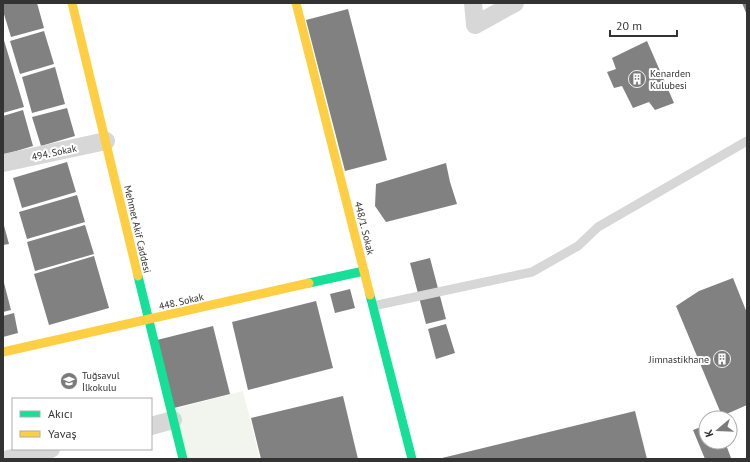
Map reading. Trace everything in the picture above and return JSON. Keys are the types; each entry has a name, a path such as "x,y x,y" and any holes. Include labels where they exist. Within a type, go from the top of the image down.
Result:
{"street":[{"name":"Mehmet Akif Caddesi","path":"72,3 183,459"},
{"name":"448/1. Sokak","path":"296,3 412,459"},
{"path":"473,3 475,25 515,3"},
{"name":"494. Sokak","path":"3,163 106,141"},
{"name":"448. Sokak","path":"3,352 364,271"},
{"path":"152,426 173,420"},
{"path":"8,459 47,450"}],"lane":[{"path":"373,306 532,272 578,246 598,227 747,141"}],"shaded area":[{"path":"243,391 260,459 183,459 171,410"}],"building":[{"path":"3,3 37,3 44,28 11,37 3,11"},
{"path":"742,3 747,3 747,15"},
{"path":"348,9 387,160 345,171 306,20"},
{"path":"44,31 54,64 20,74 10,41"},
{"path":"3,37 24,107 3,113"},
{"name":"Kenarden Kulubesi","path":"647,41 674,103 655,110 649,102 633,108 622,86 614,88 607,72 616,69 612,58"},
{"path":"55,67 65,104 32,113 22,77"},
{"path":"67,108 75,136 41,146 32,117"},
{"path":"23,110 33,146 3,155 3,116"},
{"path":"67,162 76,192 22,208 13,178"},
{"path":"446,163 457,204 386,222 375,206 376,184"},
{"path":"77,195 85,222 27,239 19,212"},
{"path":"3,222 9,244 3,245"},
{"path":"85,225 94,254 35,271 27,242"},
{"path":"94,256 109,308 49,325 34,274"},
{"path":"430,258 446,319 426,324 410,263"},
{"name":"Jimnastikhane","path":"733,278 747,313 747,405 736,410 719,410 676,306 699,291"},
{"path":"3,279 11,310 3,312"},
{"path":"350,289 355,308 335,313 330,294"},
{"path":"316,301 333,368 248,390 232,322"},
{"path":"14,313 18,333 3,337 3,316"},
{"path":"446,324 455,353 436,359 428,329"},
{"path":"213,326 230,394 174,408 157,340"},
{"path":"343,396 358,459 261,459 251,418"},
{"path":"635,411 647,459 442,459 442,458"},
{"path":"698,428 698,442 693,430"},
{"path":"701,450 728,450 731,458 705,459"}],"traffic: fast":[{"path":"309,283 364,271"},
{"path":"138,276 183,459"},
{"path":"370,295 412,459"}],"traffic: slow":[{"path":"72,3 138,276"},
{"path":"296,3 370,295"},
{"path":"3,352 309,283"}],"place":[{"name":"Kenarden Kulubesi","path":"637,79"},
{"name":"Jimnastikhane","path":"722,359"},
{"name":"Tuğsavul İlkokulu","path":"69,381"}]}
